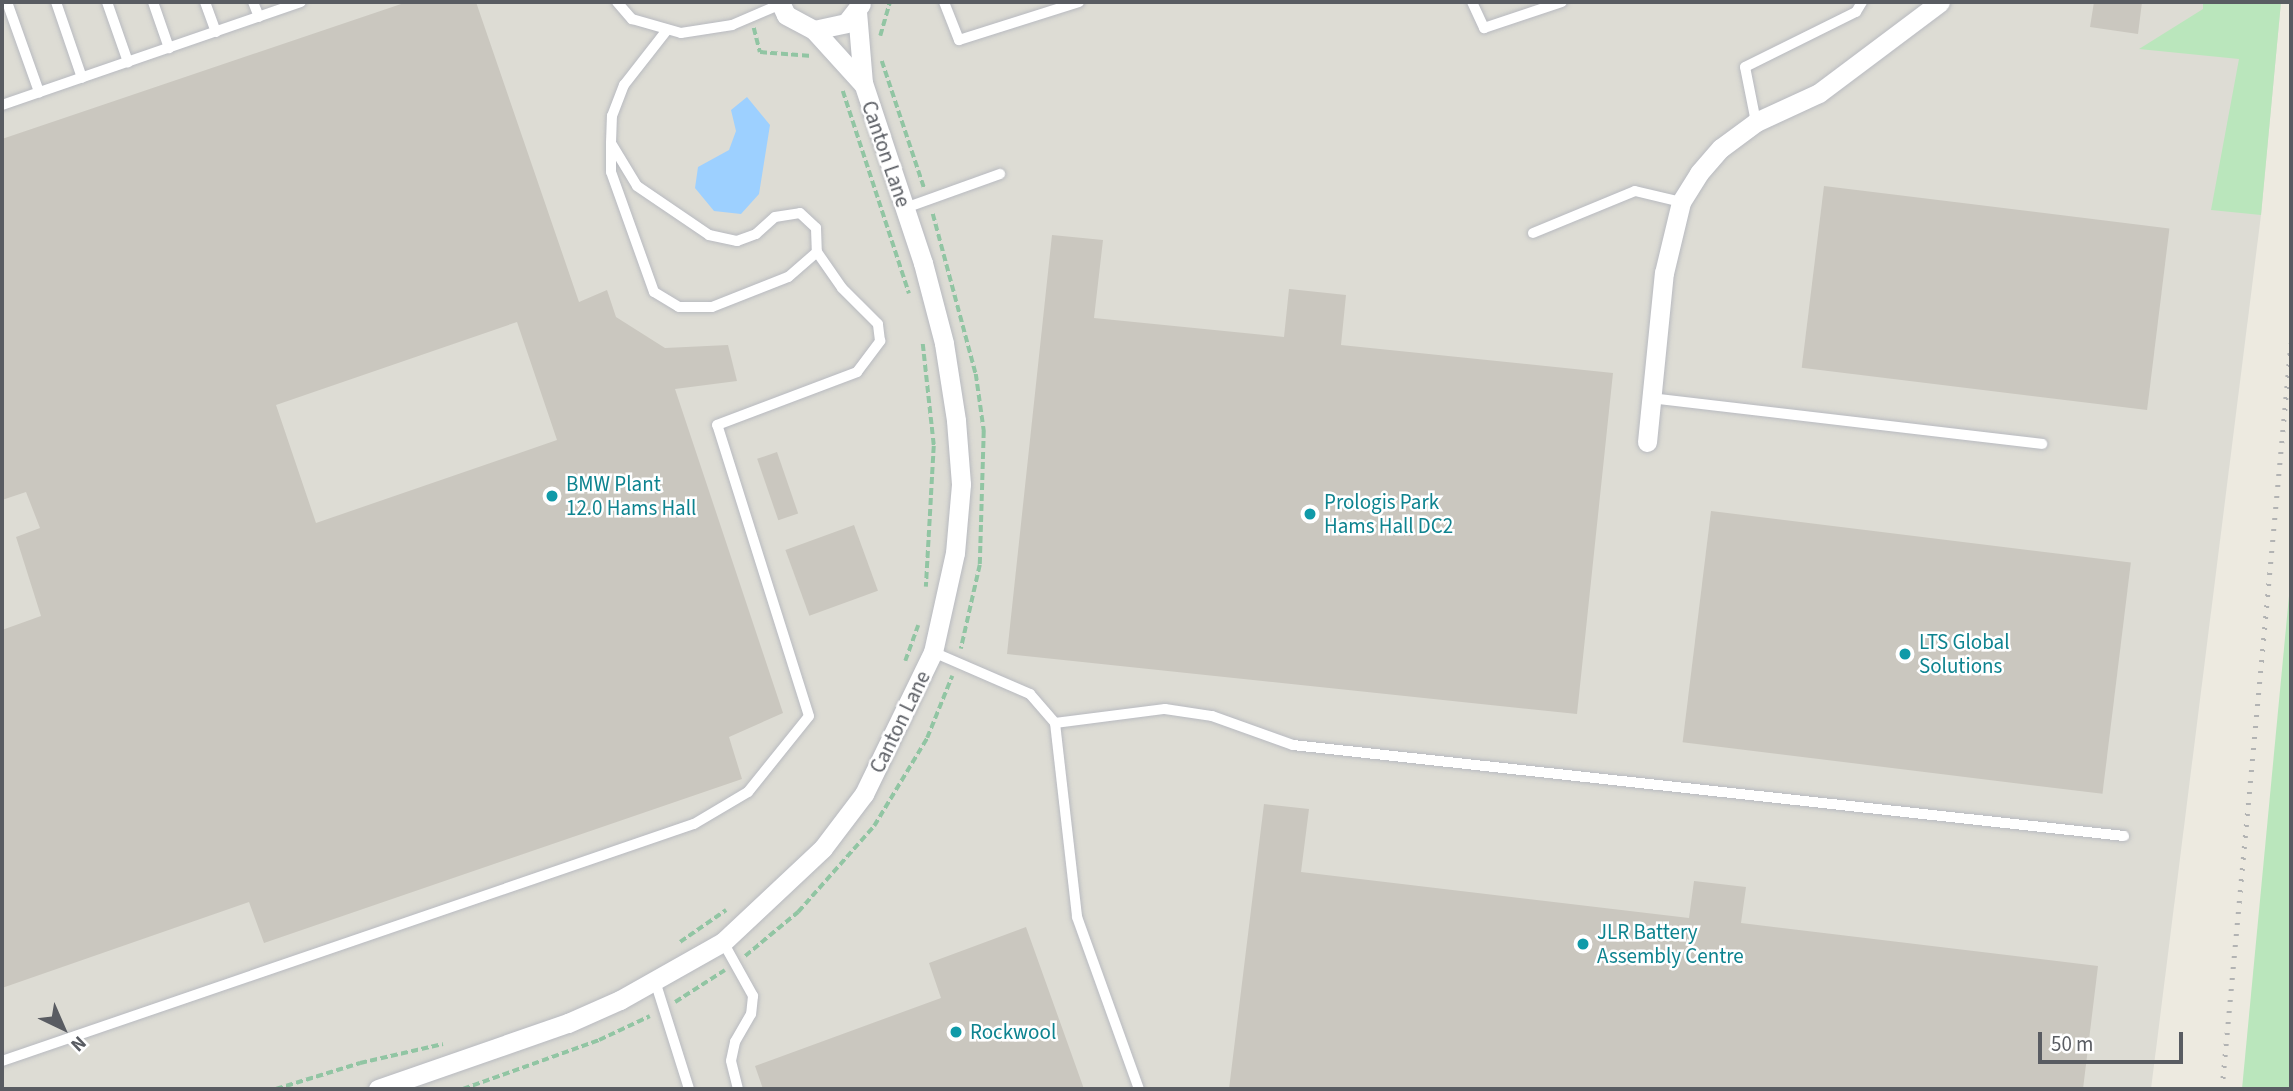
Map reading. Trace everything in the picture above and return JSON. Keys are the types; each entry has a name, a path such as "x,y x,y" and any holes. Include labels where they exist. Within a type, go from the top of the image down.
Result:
{"street":[{"path":"1647,442 1664,273 1681,202 1721,148 1756,122 1819,93 1940,2"},
{"name":"Canton Lane","path":"780,3 786,15 814,30 863,83"},
{"path":"814,30 832,29 860,5"},
{"name":"Canton Lane","path":"378,1089 568,1023 655,981 723,942 823,848 864,794 933,652 955,553 961,484 944,343 905,208 863,83 860,5"}],"lane":[{"path":"7,2 39,92"},
{"path":"56,2 82,78"},
{"path":"107,2 128,62"},
{"path":"153,2 169,48"},
{"path":"205,2 216,32"},
{"path":"253,2 259,17"},
{"path":"2,105 300,2"},
{"path":"617,2 632,19 667,30 702,31 732,25 780,3"},
{"path":"944,2 959,40 1079,2"},
{"path":"1472,2 1483,28 1558,2"},
{"path":"1756,122 1745,67 1856,12 1861,2"},
{"path":"667,30 624,85 612,116 611,172 646,279 665,301 679,307 712,307 788,277 817,252"},
{"path":"2,1061 694,824 748,792 809,716 717,425 857,372 880,341 878,324 842,288 817,252 816,228 800,214 775,217 756,234 737,241 709,235 637,186 611,143"},
{"path":"905,208 1000,174"},
{"path":"1533,233 1635,191 1681,202"},
{"path":"1651,398 2042,444"},
{"path":"933,652 1030,694 1055,723 1077,917 1139,1089"},
{"path":"1055,723 1165,709 1212,716 1293,745 2124,836"},
{"path":"723,942 737,962 753,996 751,1014 735,1042 731,1061 738,1089"},
{"path":"655,981 690,1089"}],"path":[{"path":"880,42 890,2"},
{"path":"760,52 794,51 822,61"},
{"path":"463,1089 599,1040 663,1009 737,962 798,912 878,820 927,738 956,662 980,565 984,431 976,374 929,200 880,56"},
{"path":"839,81 913,304"},
{"path":"921,330 934,446 926,591"},
{"path":"902,670 920,618"},
{"path":"671,947 734,903"},
{"path":"276,1089 360,1063 456,1041"}],"shaded area":[{"path":"2,2 2281,2 2261,215 2151,1089 2,1089"}],"green space":[{"path":"2203,2 2281,2 2261,215 2211,210 2239,59 2139,49 2203,9"},
{"path":"2291,575 2291,1089 2242,1089"}],"water":[{"path":"747,97 770,125 759,194 741,214 714,211 695,188 698,167 729,150 736,131 731,110"}],"building":[{"name":"BMW Plant 12.0 Hams Hall","path":"407,2 476,2 579,302 607,290 616,317 665,348 728,345 737,381 675,389 783,713 729,737 742,779 264,943 249,902 2,988 2,630 41,616 16,537 40,528 26,492 2,500 2,139","holes":["517,322 557,440 316,523 276,405"]},
{"path":"2094,2 2142,2 2138,34 2090,27"},
{"path":"1824,186 2169,228 2147,410 1802,368"},
{"name":"Prologis Park Hams Hall DC2","path":"1052,235 1103,240 1094,318 1284,337 1289,289 1346,295 1341,345 1613,373 1577,714 1007,654"},
{"path":"777,452 798,513 778,520 757,459"},
{"name":"LTS Global Solutions","path":"1711,511 2131,563 2102,794 1683,742"},
{"path":"854,525 878,591 809,616 785,550"},
{"name":"JLR Battery Assembly Centre","path":"1264,804 1309,809 1301,872 1689,918 1694,881 1746,887 1741,923 2098,966 2083,1089 1229,1089"},
{"name":"Rockwool","path":"1026,927 1084,1089 763,1089 755,1066 941,998 929,963"}],"railway":[{"path":"2222,1089 2291,343"}],"place":[{"name":"BMW Plant 12.0 Hams Hall","path":"552,496"},
{"name":"Prologis Park Hams Hall DC2","path":"1310,514"},
{"name":"LTS Global Solutions","path":"1905,654"},
{"name":"JLR Battery Assembly Centre","path":"1583,944"},
{"name":"Rockwool","path":"956,1032"}]}
